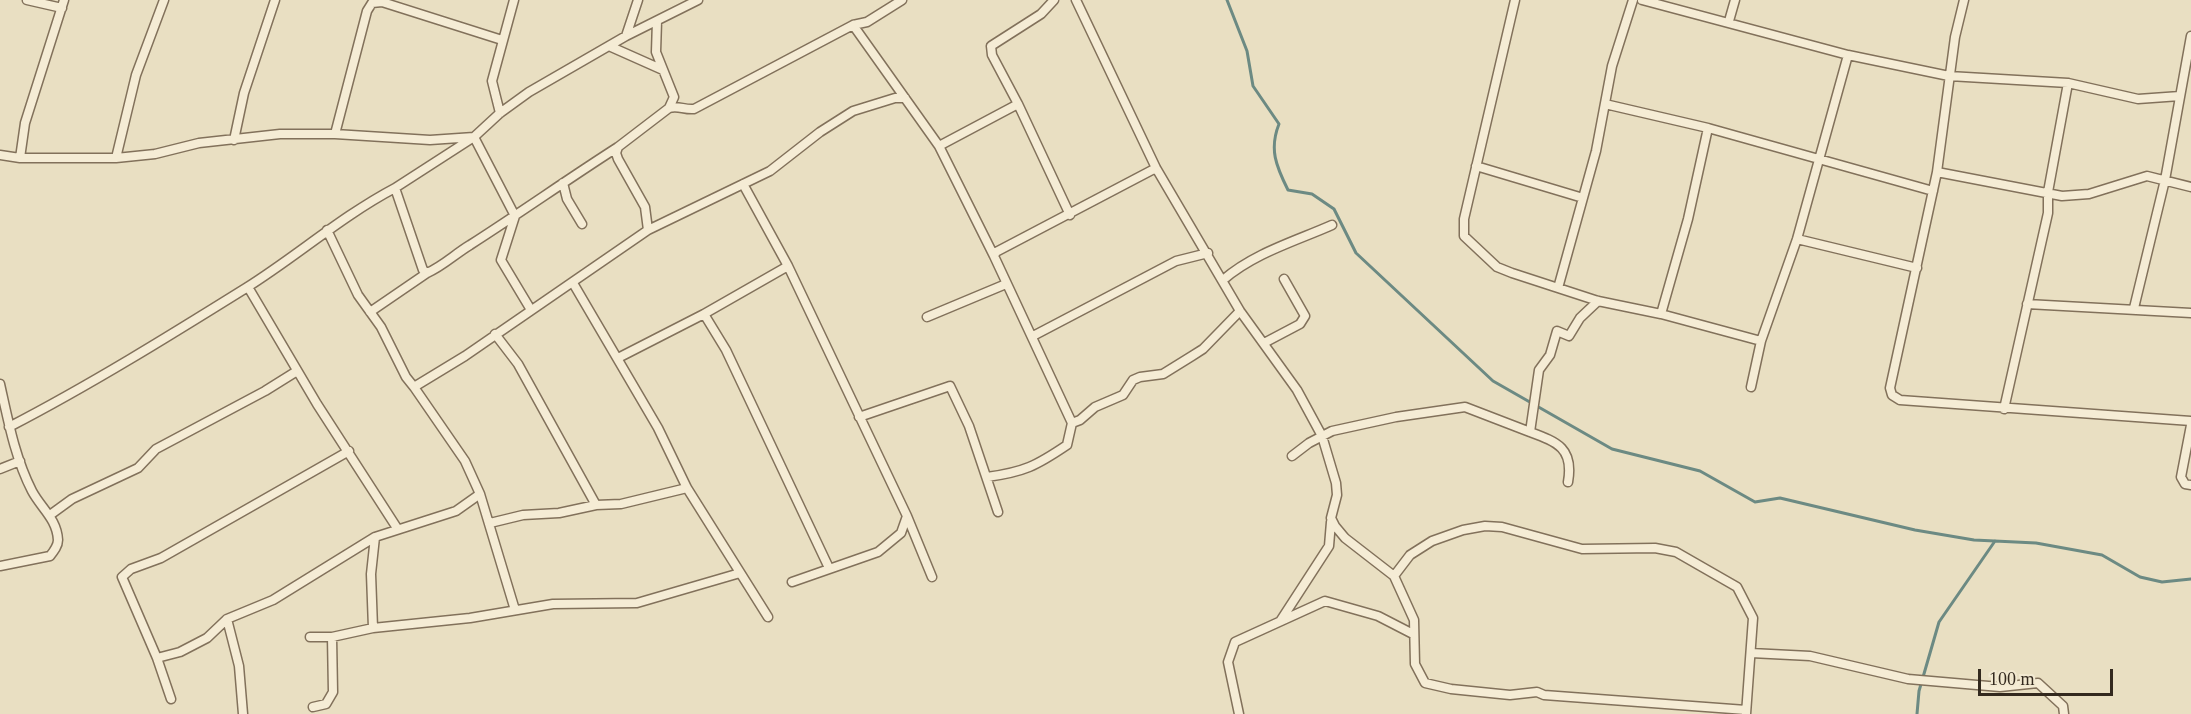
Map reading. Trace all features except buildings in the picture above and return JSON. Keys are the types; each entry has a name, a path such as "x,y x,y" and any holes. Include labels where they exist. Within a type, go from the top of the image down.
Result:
{"street":[{"path":"20,158 25,123 33,94 63,4 27,0"},
{"path":"116,158 136,75 164,0"},
{"path":"234,140 244,93 275,0"},
{"path":"500,113 492,81 514,0"},
{"path":"626,36 638,0"},
{"path":"9,428 79,390 248,287 361,206 395,188 474,137 500,113 529,93 626,36 698,0"},
{"path":"657,21 656,52 673,103 686,110 694,109 853,25 867,22 902,0"},
{"path":"1054,0 1041,14 991,46 992,55 1018,104 1070,215"},
{"path":"1076,0 1156,168 1240,310 1297,390 1322,436 1336,483 1329,546 1280,620"},
{"path":"1515,0 1464,219 1464,236 1497,267 1598,301 1661,314 1761,341"},
{"path":"1558,288 1583,198 1612,66 1633,0"},
{"path":"1642,0 1729,21 1848,55 1949,76 2068,83 2138,99 2180,96"},
{"path":"1729,21 1735,0"},
{"path":"1964,0 1949,76 1937,172 1890,388 1892,395 1900,400 2004,409 2152,416 2191,423 2181,477 2185,484 2191,485"},
{"path":"335,134 367,11 372,3 379,1 502,40"},
{"path":"853,25 939,146 1033,336 1071,423 1067,445 1020,472 987,477"},
{"path":"2134,308 2164,180 2180,96 2188,71 2191,36"},
{"path":"609,46 663,70"},
{"path":"1751,387 1761,341 1797,238 1848,55"},
{"path":"2004,409 2048,213 2048,192 2068,83"},
{"path":"414,387 573,283 648,230 786,161 841,117 895,98 905,98"},
{"path":"370,312 618,147 673,103"},
{"path":"939,146 1018,104"},
{"path":"1605,104 1708,128 1933,191"},
{"path":"1661,314 1688,219 1708,128"},
{"path":"0,155 20,158 116,158 154,154 199,143 280,134 335,134 430,140 474,137"},
{"path":"474,137 515,216 501,260 531,310"},
{"path":"618,147 616,153 618,159 645,207 648,230"},
{"path":"1476,166 1583,198"},
{"path":"994,256 996,252 1156,168"},
{"path":"1937,172 2062,196 2076,196 2146,176 2191,187"},
{"path":"563,183 567,199 582,224"},
{"path":"743,184 788,266 907,516 932,577"},
{"path":"395,188 407,230 423,270 427,273"},
{"path":"1223,280 1234,270 1263,255 1332,225"},
{"path":"327,230 349,277 406,377 465,461 490,523 515,610"},
{"path":"1797,238 1917,268"},
{"path":"1033,336 1176,261 1208,253"},
{"path":"618,357 704,314 788,266"},
{"path":"1263,343 1300,324 1305,316 1284,279"},
{"path":"573,283 658,428 687,488 768,617"},
{"path":"927,317 1006,284"},
{"path":"248,287 297,371 398,528"},
{"path":"1530,432 1539,370 1550,355 1554,336 1557,331 1569,336 1580,318 1598,301"},
{"path":"2027,304 2134,308 2191,313"},
{"path":"1071,423 1080,420 1095,407 1123,395 1133,380 1140,376 1162,374 1203,349 1240,310"},
{"path":"704,314 726,350 829,568"},
{"path":"495,334 518,364 596,505"},
{"path":"50,515 72,499 138,468 156,449 265,392 297,371"},
{"path":"0,384 9,428 20,460 33,493 50,515 58,541 55,551 50,555 0,566"},
{"path":"859,417 950,386 969,426 998,512"},
{"path":"1292,456 1322,436 1357,425 1465,407 1558,442 1567,458 1568,482"},
{"path":"171,699 157,658 122,577 131,569 161,558 349,451"},
{"path":"0,469 20,460"},
{"path":"490,523 522,514 559,513 596,505 621,504 687,488"},
{"path":"157,658 180,652 207,638 227,619 273,600 375,537 456,511 480,494"},
{"path":"792,582 878,552 901,533 907,516"},
{"path":"1331,518 1345,538 1394,576 1414,620 1415,664 1425,683 1451,689 1510,695 1537,692 1544,695 1746,712 1753,618 1737,587 1669,550 1582,549 1502,527 1485,526 1463,530 1432,542 1410,555 1394,576"},
{"path":"373,628 371,574 375,537"},
{"path":"310,637 332,637 373,628 553,604 637,603 740,573"},
{"path":"1239,714 1228,662 1231,650 1235,642 1280,620 1325,601 1378,616 1413,634"},
{"path":"227,619 239,666 243,714"},
{"path":"313,707 326,704 333,692 332,637"},
{"path":"1751,653 1810,656 1908,679 2000,687 2038,683 2063,706 2064,714"}],"waterway":[{"path":"1227,0 1247,51 1253,86 1279,124 1274,150 1280,173 1288,190 1312,194 1334,209 1356,253 1493,381 1612,449 1700,471 1755,502 1780,498 1915,530 1974,540 2036,543 2102,555 2140,577 2162,582 2191,579"},
{"path":"1917,714 1919,691 1939,622 1995,541"}]}
